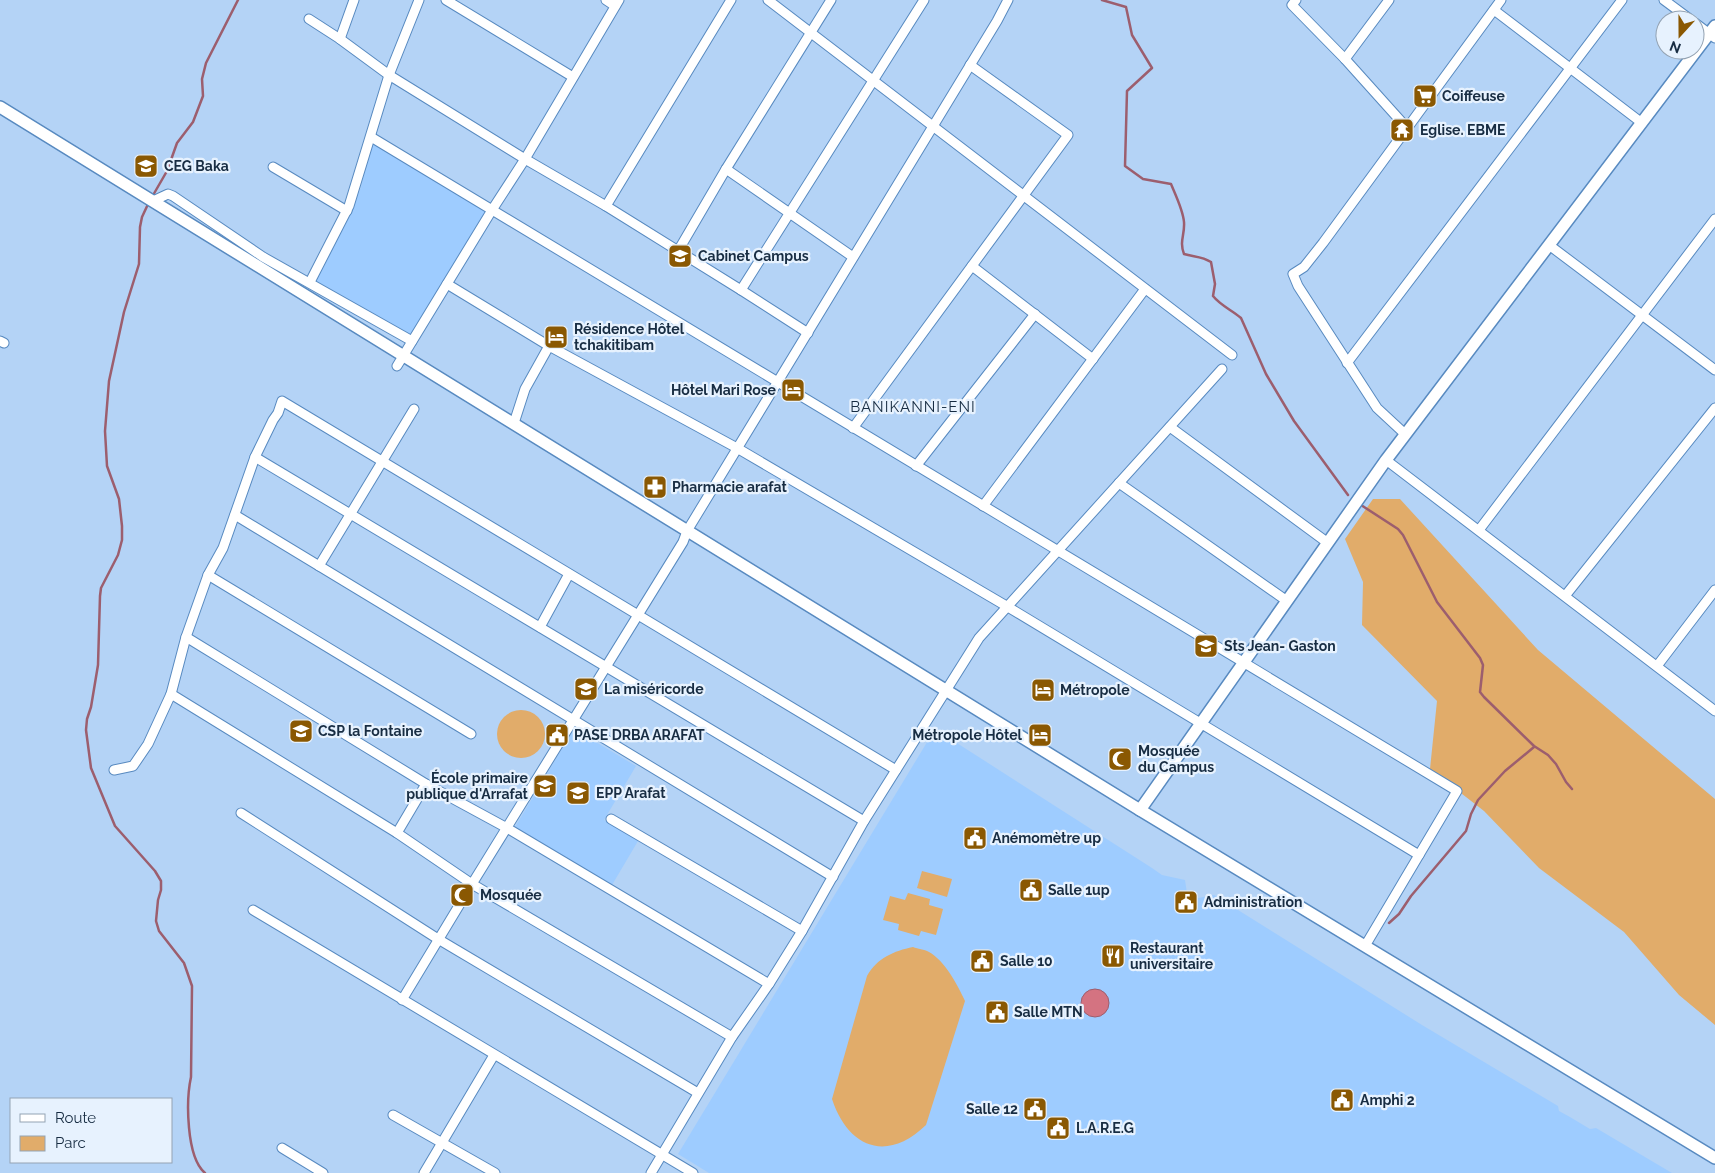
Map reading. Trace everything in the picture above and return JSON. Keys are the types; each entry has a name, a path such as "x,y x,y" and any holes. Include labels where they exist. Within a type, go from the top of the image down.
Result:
{"street":[{"path":"340,38 354,0"},
{"path":"310,282 355,192 389,75 419,0"},
{"path":"446,0 573,77"},
{"path":"397,366 492,210 525,160 617,3 606,0"},
{"path":"606,206 731,0"},
{"path":"768,0 1232,355"},
{"path":"678,251 726,169 831,0"},
{"path":"742,290 924,0"},
{"path":"402,1000 683,542 687,531 1008,0"},
{"path":"1296,0 1292,5 1345,59 1408,128"},
{"path":"1345,59 1389,0"},
{"path":"1406,434 1377,408 1298,286 1293,274 1304,267 1309,261 1501,0"},
{"path":"1347,363 1622,0"},
{"path":"1664,0 1678,10"},
{"path":"1494,10 1642,123"},
{"path":"309,19 340,38 389,75 525,160 606,206 808,333"},
{"path":"1140,810 1386,460 1642,123 1713,33"},
{"path":"853,428 1068,135 970,65"},
{"path":"0,108 404,355 1140,810 1715,1158"},
{"path":"371,137 1457,791 1365,946"},
{"path":"273,167 347,211"},
{"path":"726,169 853,257"},
{"path":"153,201 168,194 173,196 250,248 412,341"},
{"path":"1479,530 1715,219"},
{"path":"1549,245 1715,370"},
{"path":"972,266 1093,359"},
{"path":"447,284 548,346 737,448 1008,607 1419,855"},
{"path":"983,506 1145,289"},
{"path":"916,466 1035,314"},
{"path":"514,423 525,389 548,346"},
{"path":"651,1173 732,1037 769,984 802,931 864,821 979,638 1222,369"},
{"path":"114,770 133,766 148,744 171,694 186,637 208,575 223,548 255,457 278,413 282,401 896,770"},
{"path":"1565,596 1715,408"},
{"path":"319,566 414,409"},
{"path":"1170,426 1328,543"},
{"path":"255,457 864,821"},
{"path":"1386,460 1715,711"},
{"path":"1119,483 1287,601"},
{"path":"235,515 833,877"},
{"path":"540,627 569,574"},
{"path":"208,575 471,734"},
{"path":"1657,666 1715,590"},
{"path":"186,637 426,784 507,828 769,984"},
{"path":"171,694 397,833 472,884 732,1037"},
{"path":"397,833 426,784"},
{"path":"241,813 438,939 698,1093"},
{"path":"611,819 802,931"},
{"path":"252,910 692,1173"},
{"path":"424,1173 494,1054"},
{"path":"393,1115 495,1173"},
{"path":"282,1148 323,1173"}],"shaded area":[{"path":"372,141 486,210 410,337 315,281 350,215 361,187"},
{"name":"EPP Arafat","path":"574,729 636,766 604,820 638,841 612,885 515,827"},
{"path":"935,729 1162,875 1185,880 1188,900 1214,895 1422,1025 1558,1106 1559,1111 1590,1129 1596,1128 1672,1173 709,1173 678,1154"},
{"path":"1095,989 1105,993 1109,1003 1105,1013 1095,1017 1085,1013 1081,1003 1085,993"}],"green space":[{"path":"1373,499 1400,499 1538,650 1715,799 1715,1025 1679,995 1624,932 1539,868 1484,811 1430,769 1437,701 1362,625 1363,582 1345,539"},
{"path":"521,710 530,712 538,717 543,725 545,734 543,743 538,751 530,756 521,758 512,756 504,751 499,743 497,734 499,725 504,717 512,712"},
{"path":"922,871 952,879 947,897 917,888"},
{"path":"908,893 930,899 929,905 943,909 936,935 921,931 919,936 898,930 899,924 883,920 890,896 905,900"},
{"path":"913,947 927,951 940,961 954,980 965,1001 926,1125 911,1137 897,1144 870,1145 858,1139 848,1129 839,1116 832,1099 867,976 876,964 887,956"}],"waterway":[{"path":"152,197 167,171 177,143 193,122 203,96 202,79 206,63 238,0"},
{"path":"1102,0 1126,7 1132,35 1152,68 1127,91 1125,166 1143,179 1171,184 1183,217 1182,245 1184,254 1211,262 1215,284 1213,296 1219,303 1241,318 1266,374 1294,421 1348,495"},
{"path":"149,202 142,217 140,227 139,264 124,312 109,381 105,431 107,466 119,499 122,540 118,555 101,588 98,665 86,730 91,768 115,826 155,871 161,881 156,921 159,931 184,963 192,986 191,1077 188,1099 189,1128 194,1154 205,1173"},
{"path":"1361,505 1398,529 1403,535 1437,602 1480,658 1483,665 1480,692 1534,746 1548,755 1572,789"},
{"path":"1389,923 1399,914 1411,896 1466,831 1478,800 1505,771 1534,747"}],"place":[{"name":"Coiffeuse","path":"1425,96"},
{"name":"Eglise. EBME","path":"1402,130"},
{"name":"CEG Baka","path":"146,166"},
{"name":"Cabinet Campus","path":"680,256"},
{"name":"Résidence Hôtel tchakitibam","path":"556,337"},
{"name":"Hôtel Mari Rose","path":"793,390"},
{"name":"Pharmacie arafat","path":"655,487"},
{"name":"Sts Jean- Gaston","path":"1206,646"},
{"name":"La miséricorde","path":"586,689"},
{"name":"Métropole","path":"1043,690"},
{"name":"CSP la Fontaine","path":"301,731"},
{"name":"PASE DRBA ARAFAT","path":"557,735"},
{"name":"Métropole Hôtel","path":"1040,735"},
{"name":"Mosquée du Campus","path":"1120,759"},
{"name":"École primaire publique d'Arrafat","path":"545,786"},
{"name":"EPP Arafat","path":"578,793"},
{"name":"Anémomètre up","path":"975,838"},
{"name":"Salle 1up","path":"1031,890"},
{"name":"Mosquée","path":"462,895"},
{"name":"Administration","path":"1186,902"},
{"name":"Restaurant universitaire","path":"1113,956"},
{"name":"Salle 10","path":"982,961"},
{"name":"Salle MTN","path":"997,1012"},
{"name":"Amphi 2","path":"1342,1100"},
{"name":"Salle 12","path":"1035,1109"},
{"name":"L.A.R.E.G","path":"1058,1128"}],"district":[{"name":"BANIKANNI-ENI","path":"913,407"}]}
